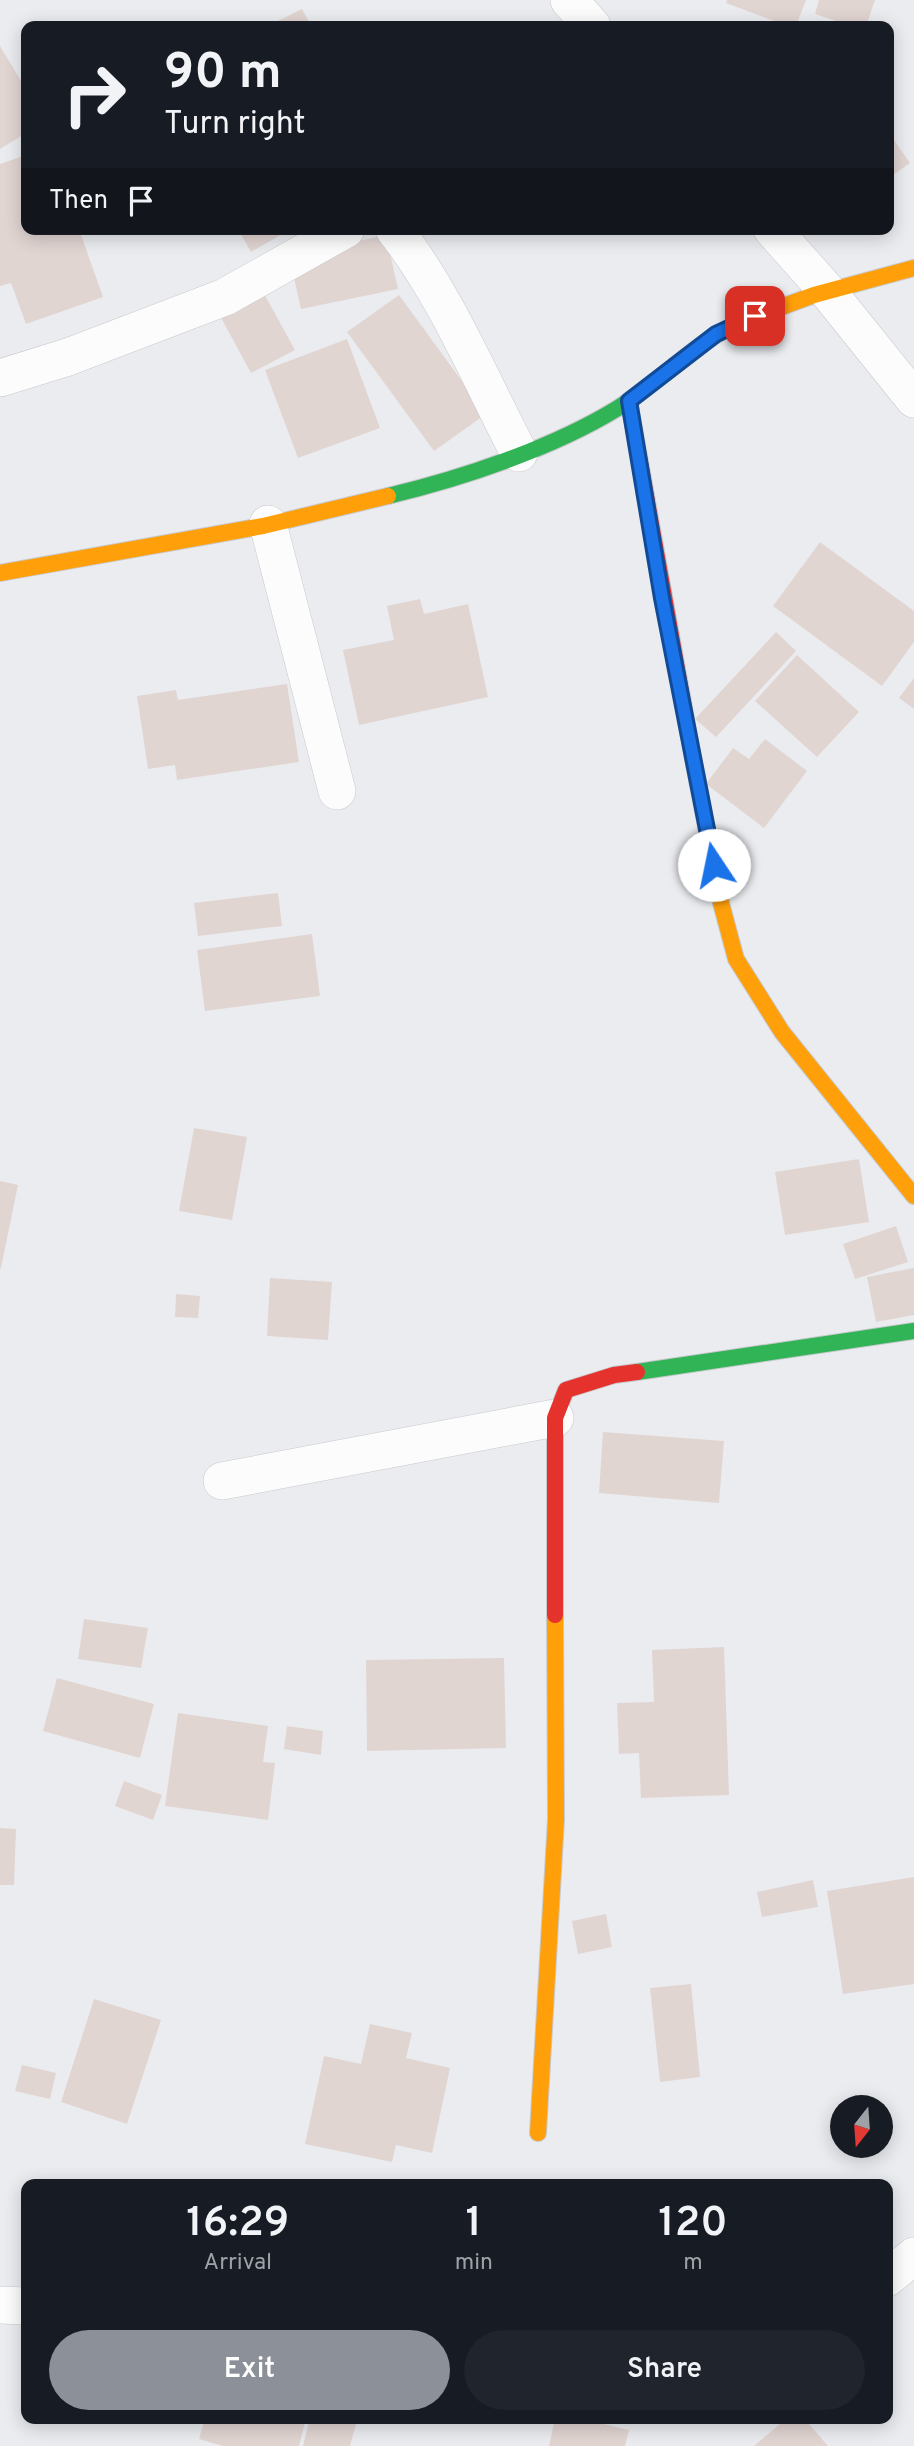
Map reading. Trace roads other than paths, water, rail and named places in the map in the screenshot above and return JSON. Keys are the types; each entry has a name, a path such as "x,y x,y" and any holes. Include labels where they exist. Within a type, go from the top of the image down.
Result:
{"street":[{"path":"569,0 588,21"},
{"path":"0,378 68,357 225,298 335,235"},
{"path":"398,235 439,302 519,453"},
{"path":"777,235 828,292 914,399"},
{"path":"0,573 268,524 385,496 481,469 575,430 629,401 716,334 755,316 914,268"},
{"path":"629,401 662,598 721,903 736,959 782,1032 914,1196"},
{"path":"268,524 337,791"},
{"path":"538,2133 556,1819 555,1418 566,1390 614,1375 914,1331"},
{"path":"222,1481 555,1418"},
{"path":"893,2273 914,2256"},
{"path":"0,2305 21,2306"}]}
